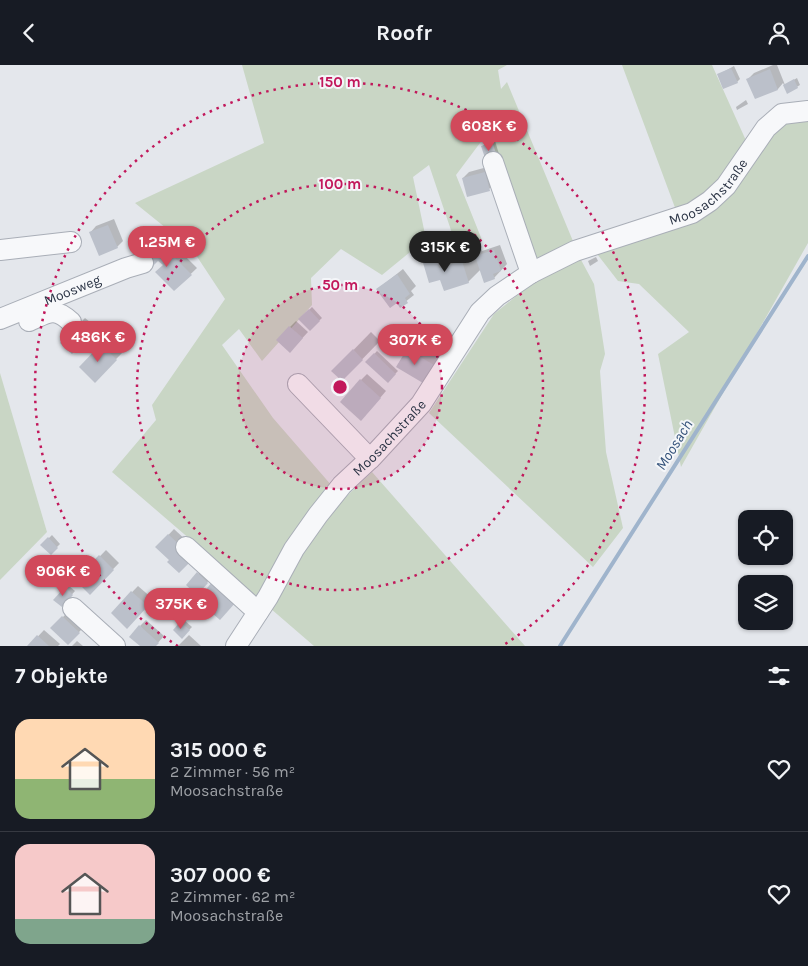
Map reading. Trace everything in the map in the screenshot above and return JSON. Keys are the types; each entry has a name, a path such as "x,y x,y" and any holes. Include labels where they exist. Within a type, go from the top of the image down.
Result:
{"street":[{"name":"Moosachstraße","path":"236,646 294,549 318,515 342,485 370,459 421,404 480,313 497,296 532,273 575,251 692,213 710,201 726,186 766,128 782,114 808,111"},
{"path":"493,162 532,273"},
{"path":"0,250 71,242"},
{"name":"Moosweg","path":"0,319 126,268 143,263"},
{"path":"0,330 2,332 52,312 58,312 71,322"},
{"path":"298,384 370,459"},
{"path":"186,547 258,612"},
{"path":"73,608 115,646"}],"green space":[{"path":"242,65 507,65 498,70 501,89 507,82 580,258 594,284 605,354 600,371 606,452 623,528 593,567 429,413 494,314 536,280 489,131 456,175 482,240 457,248 429,165 413,177 426,239 382,275 341,249 311,278 312,305 262,361 239,329 222,345 273,418 332,486 332,510 372,472 525,646 314,646 112,472 156,420 152,405 225,299 192,249 135,203 264,143"},
{"path":"622,65 712,65 748,145 783,124 808,118 808,243 681,467 658,354 689,332 639,284 618,281 594,250 677,213"},
{"path":"0,373 47,532 0,580"}],"building":[{"path":"731,68 738,83 723,89 717,74"},
{"path":"770,69 778,90 755,99 746,79"},
{"path":"794,79 798,88 787,94 783,85"},
{"path":"492,143 497,158 486,161 481,146"},
{"path":"485,172 490,191 467,197 462,178"},
{"path":"108,225 118,248 99,256 89,232"},
{"path":"158,248 169,258 172,255 192,275 174,291 155,272 163,265 158,261 150,269 139,257"},
{"path":"494,250 501,271 493,274 495,279 484,283 475,256"},
{"path":"434,252 439,268 462,261 469,283 444,291 440,280 429,283 421,256"},
{"path":"397,274 410,294 405,298 408,303 400,308 397,303 390,308 376,289"},
{"path":"309,309 320,321 310,331 298,319"},
{"path":"78,323 90,333 72,354 60,343"},
{"path":"289,326 303,338 290,353 276,340"},
{"path":"101,344 117,360 95,383 79,367"},
{"path":"353,349 363,360 342,381 331,371"},
{"path":"407,349 434,365 423,383 396,367"},
{"path":"374,353 396,374 388,383 365,362"},
{"path":"360,379 381,398 361,421 340,402"},
{"path":"168,534 184,549 190,562 179,573 155,547"},
{"path":"48,537 58,548 51,555 40,545"},
{"path":"99,555 114,570 90,595 75,580"},
{"path":"197,572 208,583 197,595 186,585"},
{"path":"213,581 236,602 220,620 197,600"},
{"path":"65,587 73,595 62,607 53,600"},
{"path":"131,591 148,606 127,629 111,613"},
{"path":"62,616 80,633 68,645 50,628"},
{"path":"180,622 190,630 182,639 173,630"},
{"path":"139,625 159,643 156,646 140,646 129,637"},
{"path":"37,635 49,646 27,646"}],"waterway":[{"name":"Moosach","path":"560,646 808,256"}]}
